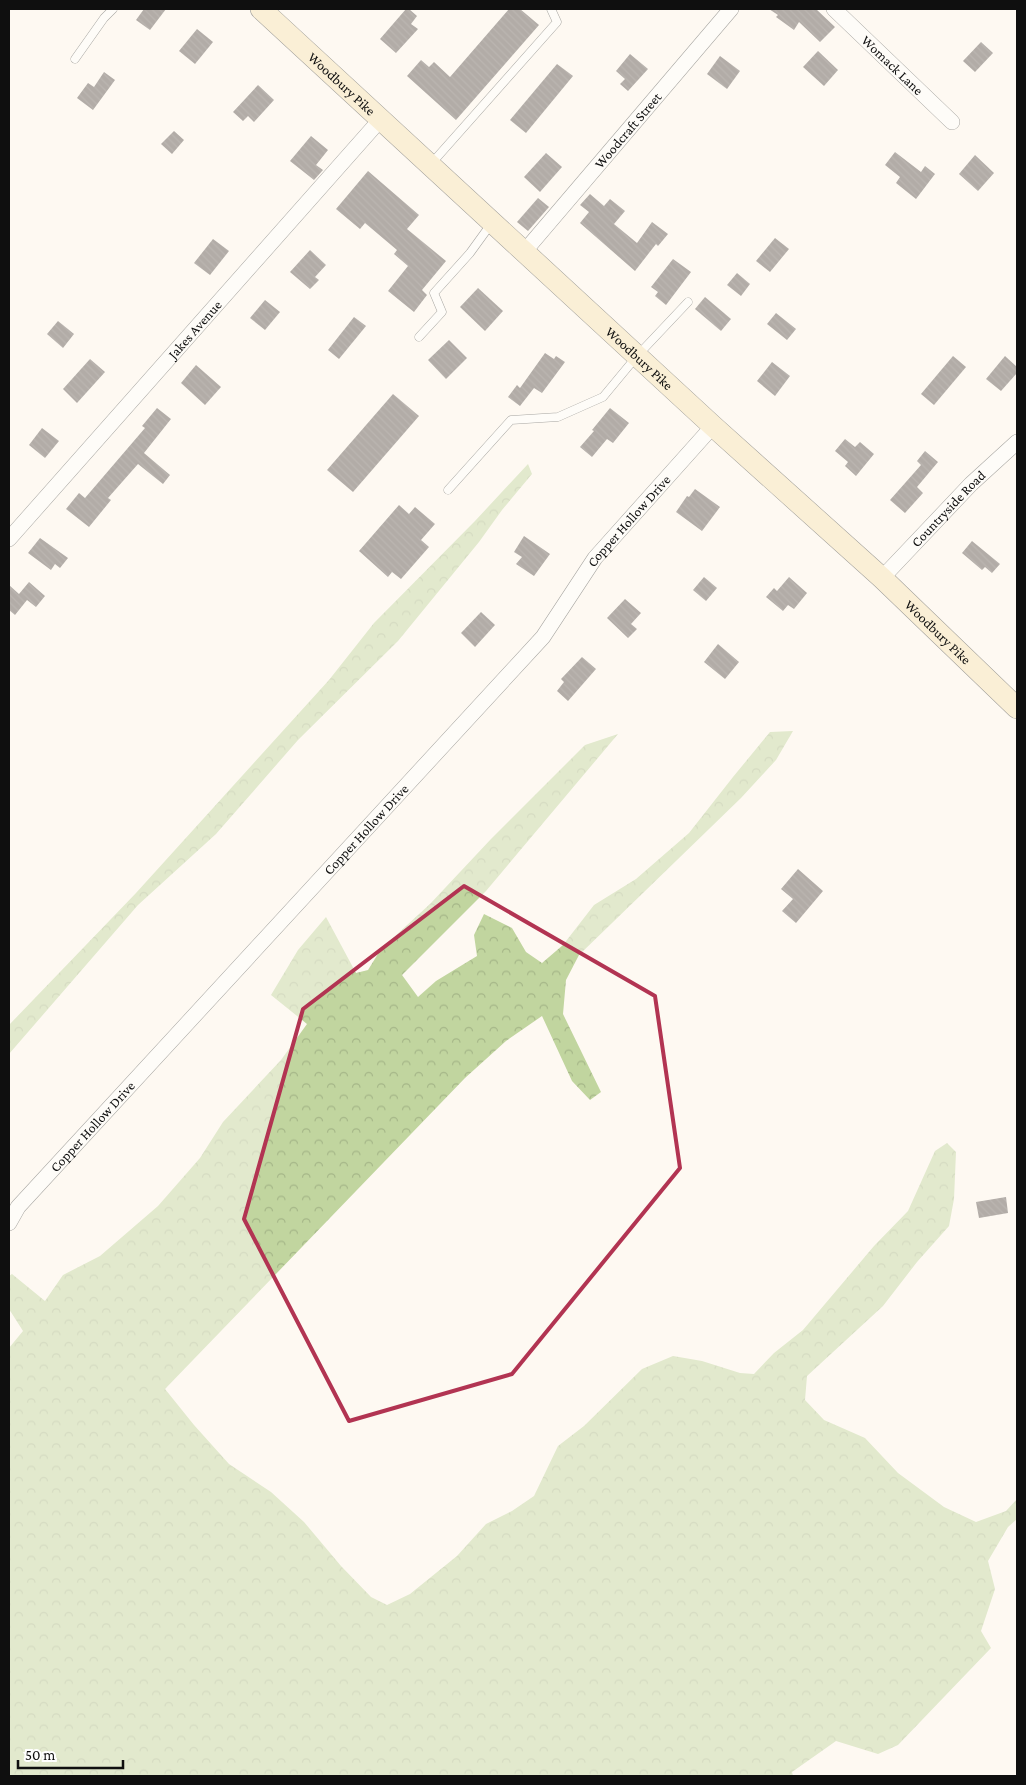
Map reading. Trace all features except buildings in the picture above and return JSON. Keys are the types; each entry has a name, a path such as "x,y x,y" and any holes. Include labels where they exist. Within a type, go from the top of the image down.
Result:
{"street":[{"name":"Woodbury Pike","path":"261,9 713,426 882,578 1017,708"},
{"name":"Woodcraft Street","path":"524,252 731,9"},
{"name":"Womack Lane","path":"834,9 952,122"},
{"name":"Jakes Avenue","path":"9,539 380,120"},
{"name":"Copper Hollow Drive","path":"9,1223 18,1207 543,638 595,558 713,426"},
{"name":"Countryside Road","path":"882,578 971,484 1017,442"}],"lane":[{"path":"75,59 104,18 113,9"},
{"path":"430,166 557,22 550,9"},
{"path":"419,337 442,312 434,293 470,253 492,223"},
{"path":"448,490 511,420 558,417 603,397 637,356 688,302"}],"highlighted area":[{"path":"464,886 655,996 680,1168 512,1374 349,1421 244,1219 303,1009"}],"green space":[{"path":"528,464 532,474 398,641 298,740 216,834 138,905 9,1054 9,1025 136,893 329,680 374,623 475,521"},
{"path":"793,731 776,760 741,798 579,955 566,980 563,1014 601,1092 590,1100 572,1081 542,1016 506,1041 465,1078 165,1389 229,1464 271,1492 304,1522 341,1566 371,1597 387,1605 410,1594 457,1556 486,1524 512,1511 534,1496 558,1446 584,1426 642,1369 673,1356 702,1361 740,1373 754,1374 774,1353 803,1330 874,1246 908,1211 935,1151 947,1143 956,1152 954,1199 949,1226 917,1262 883,1306 807,1376 805,1400 824,1420 865,1438 898,1473 944,1507 976,1522 1006,1511 1017,1499 1017,1519 1008,1527 988,1561 995,1589 981,1631 991,1648 898,1745 878,1754 836,1741 792,1772 793,1776 9,1776 9,1348 23,1331 9,1309 9,1276 12,1274 45,1301 63,1275 100,1256 158,1206 200,1158 223,1122 281,1060 307,1024 271,995 298,950 326,917 356,973 368,970 381,949 430,904 491,839 585,745 618,734 486,891 402,975 418,997 436,981 477,956 474,935 484,914 512,928 526,952 542,963 563,945 594,905 636,879 689,833 770,732"}]}
